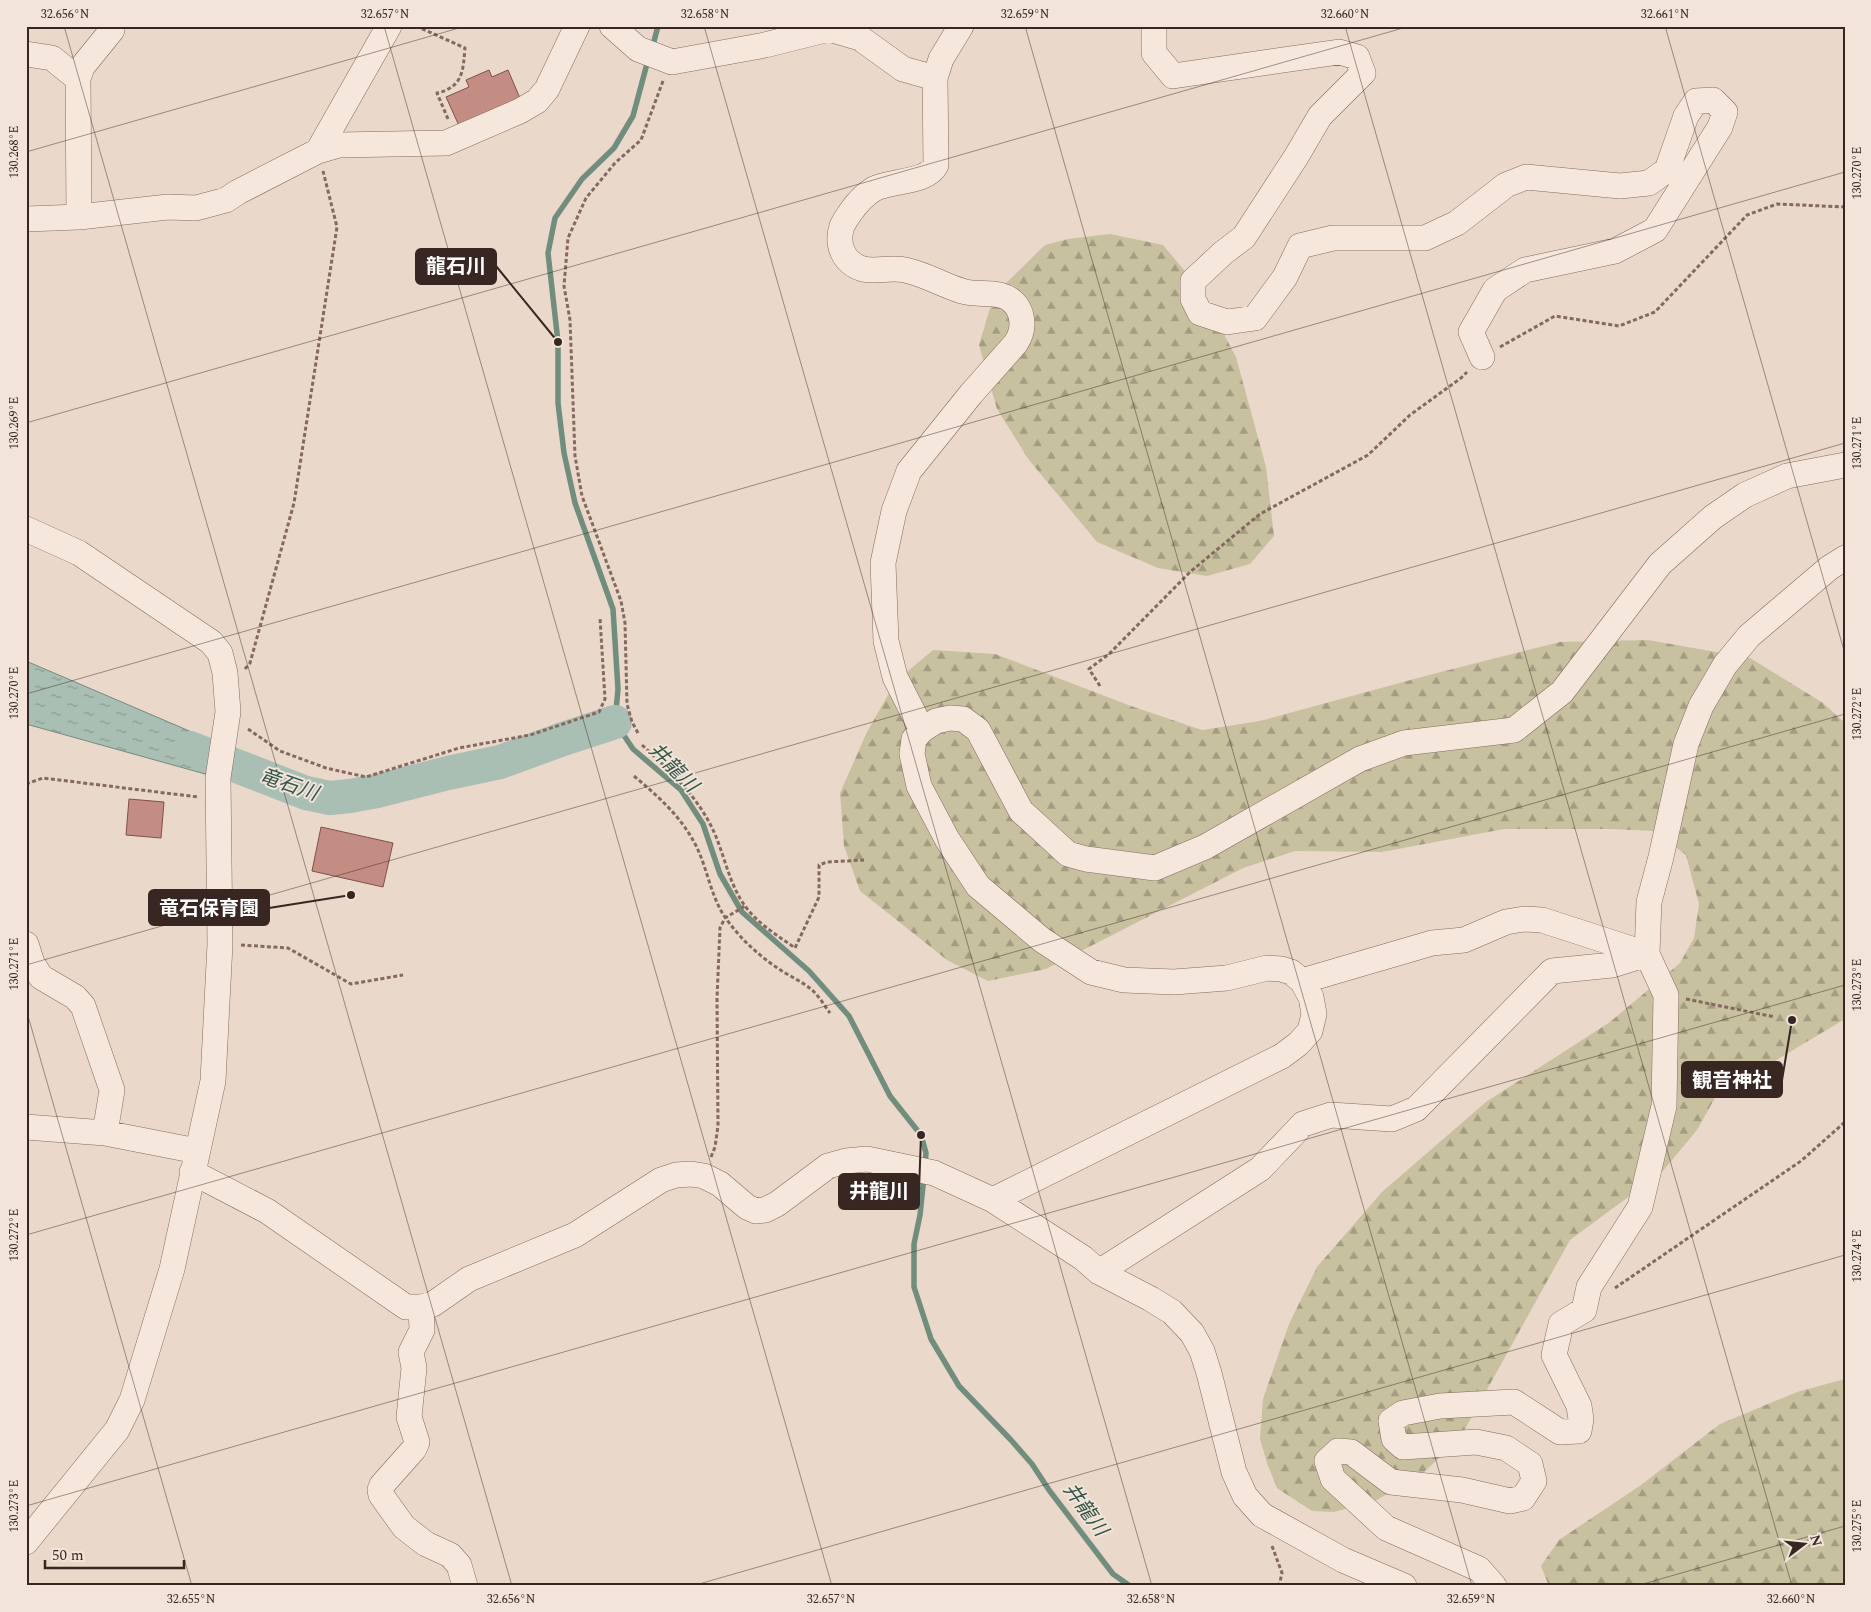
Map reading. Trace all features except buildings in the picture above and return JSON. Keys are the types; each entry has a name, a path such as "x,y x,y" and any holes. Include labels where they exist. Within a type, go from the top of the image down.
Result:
{"street":[{"path":"79,217 78,79 82,67 112,30 112,26"},
{"path":"318,151 389,26"},
{"path":"26,219 79,217 168,207 196,208 226,200 318,151 339,145 446,143 520,111 537,101 547,89 577,26"},
{"path":"612,26 638,49 658,57 765,45 829,29 860,38 904,70 934,78"},
{"path":"922,730 895,677 886,642 883,563 894,511 908,471 971,394 1016,344 1021,335 1023,325 1016,305 1008,298 1000,295 967,293 948,287 917,272 900,269 863,269 851,263 842,250 839,239 843,225 856,203 874,190 925,176 936,165 934,78 941,59 961,26"},
{"path":"1154,26 1154,53 1173,76 1339,52 1357,57 1363,73 1320,116 1296,157 1244,236 1193,281 1193,298 1200,313 1226,322 1255,318 1285,277 1300,246 1333,238 1425,238 1457,222 1506,185 1526,177 1620,186 1649,183 1667,170 1686,116 1696,101 1713,100 1725,112 1720,127 1656,230 1615,251 1525,270 1495,290 1471,332 1482,357"},
{"path":"26,54 52,58 78,79"},
{"path":"994,1200 1282,1056 1298,1044 1310,1030 1314,1014 1311,997 1302,981 1291,972 1281,969 1267,968 1227,978 1174,982 1124,980 1091,972 1050,945 978,886 947,839 919,786 915,770 912,754 914,739 922,730 936,722 950,718 963,719 978,730 1021,811 1068,854 1086,859 1155,868 1205,847 1360,758 1404,743 1514,730 1562,692 1660,564 1713,517 1745,495 1786,476 1845,465"},
{"path":"26,529 79,553 211,642 220,653 225,672 228,719 218,789 220,944 213,1081 172,1269 132,1400 116,1430 31,1528"},
{"path":"1494,1586 1480,1569 1386,1528 1333,1479 1327,1461 1338,1451 1351,1452 1391,1482 1462,1490 1510,1501 1523,1498 1534,1481 1530,1464 1506,1448 1476,1442 1403,1447 1394,1439 1391,1421 1403,1413 1440,1406 1514,1402 1560,1432 1579,1431 1581,1420 1579,1406 1554,1355 1560,1324 1584,1310 1589,1287 1640,1207 1664,1106 1666,995 1647,954 1649,902 1686,744 1701,706 1725,665 1749,636 1829,568 1845,558"},
{"path":"1302,981 1432,943 1464,940 1506,922 1524,919 1542,920 1647,954"},
{"path":"26,944 32,963 41,977 75,997 83,1006 112,1090 105,1133"},
{"path":"1099,1272 1260,1169 1303,1124 1331,1114 1392,1119 1416,1109 1552,971 1612,965 1647,954"},
{"path":"26,1127 105,1133 194,1162 406,1307 422,1307 433,1304 469,1279 575,1234 661,1180 676,1175 691,1174 704,1176 720,1184 756,1211 765,1210 777,1204 828,1166 846,1161 867,1159 926,1171 994,1200 1083,1258 1099,1272 1172,1312 1192,1333 1202,1351 1234,1472 1245,1496 1262,1515 1343,1560 1404,1586"},
{"path":"422,1307 422,1330 411,1352 414,1368 410,1417 417,1442 414,1449 382,1485 380,1490 381,1495 404,1527 426,1544 450,1555 459,1565 465,1586"}],"path":[{"path":"416,26 465,48 464,62 458,83 448,90 437,93 456,138"},
{"path":"638,733 632,722 627,704 625,623 621,601 582,496 575,456 570,320 564,286 568,238 586,198 615,163 641,140 653,104 658,57"},
{"path":"225,672 241,672 250,663 294,503 337,227 318,151"},
{"path":"1100,686 1089,668 1109,654 1190,572 1260,514 1368,455 1410,415 1461,378 1482,357 1555,316 1619,326 1655,312 1747,215 1777,204 1845,207"},
{"path":"228,719 280,751 326,768 366,777 459,748 530,736 599,712 605,700 600,618"},
{"path":"642,745 675,777 697,802 710,823 730,877 744,907 762,924 795,948 819,897 819,865 827,862 864,860"},
{"path":"634,776 664,801 685,827 698,850 725,918 748,944 775,966 811,989 830,1013"},
{"path":"26,784 43,778 218,789"},
{"path":"704,1176 715,1147 718,1126 720,928 725,918 744,907"},
{"path":"220,944 288,948 352,984 403,975"},
{"path":"1666,995 1775,1017"},
{"path":"1584,1310 1801,1161 1845,1122"},
{"path":"1262,1515 1282,1573 1278,1586"}],"green space":[{"path":"1110,234 1163,245 1200,289 1236,357 1266,467 1274,536 1250,564 1207,576 1158,568 1097,542 1029,460 997,409 979,345 994,295 1045,245 1068,239"},
{"path":"1648,640 1750,658 1823,703 1845,723 1845,1019 1716,1096 1697,1130 1662,1172 1570,1240 1460,1438 1423,1473 1377,1500 1334,1512 1312,1511 1277,1488 1260,1439 1263,1399 1289,1324 1317,1267 1382,1192 1486,1102 1610,1022 1680,963 1694,938 1699,904 1686,855 1654,831 1611,829 1504,829 1382,852 1295,851 1243,868 1046,969 988,981 947,960 860,891 844,846 840,793 867,732 896,681 933,650 995,654 1131,706 1202,730 1260,721 1560,642"},
{"path":"1845,1379 1845,1586 1549,1586 1541,1566 1559,1540 1641,1485 1720,1424 1797,1392"}],"water":[{"path":"26,661 222,745 216,777 26,724"}],"waterway":[{"path":"652,49 658,26"},
{"path":"648,60 633,116 614,148 582,179 555,218 548,253 558,342 558,403 564,453 575,503 613,609 618,689 615,722 633,749 681,790 703,824 720,874 742,912 809,971 849,1016 890,1096 921,1135 926,1153 925,1165"},
{"name":"竜石川","path":"190,748 306,793 330,798 377,791 500,762 615,722"},
{"name":"井龍川","path":"924,1176 920,1215 914,1244 914,1287 931,1339 959,1386 1032,1464 1049,1490 1113,1574 1130,1586"}],"place":[{"name":"龍石川","path":"558,342"},
{"name":"竜石保育園","path":"351,895"},
{"name":"観音神社","path":"1792,1020"},
{"name":"井龍川","path":"921,1135"}]}
